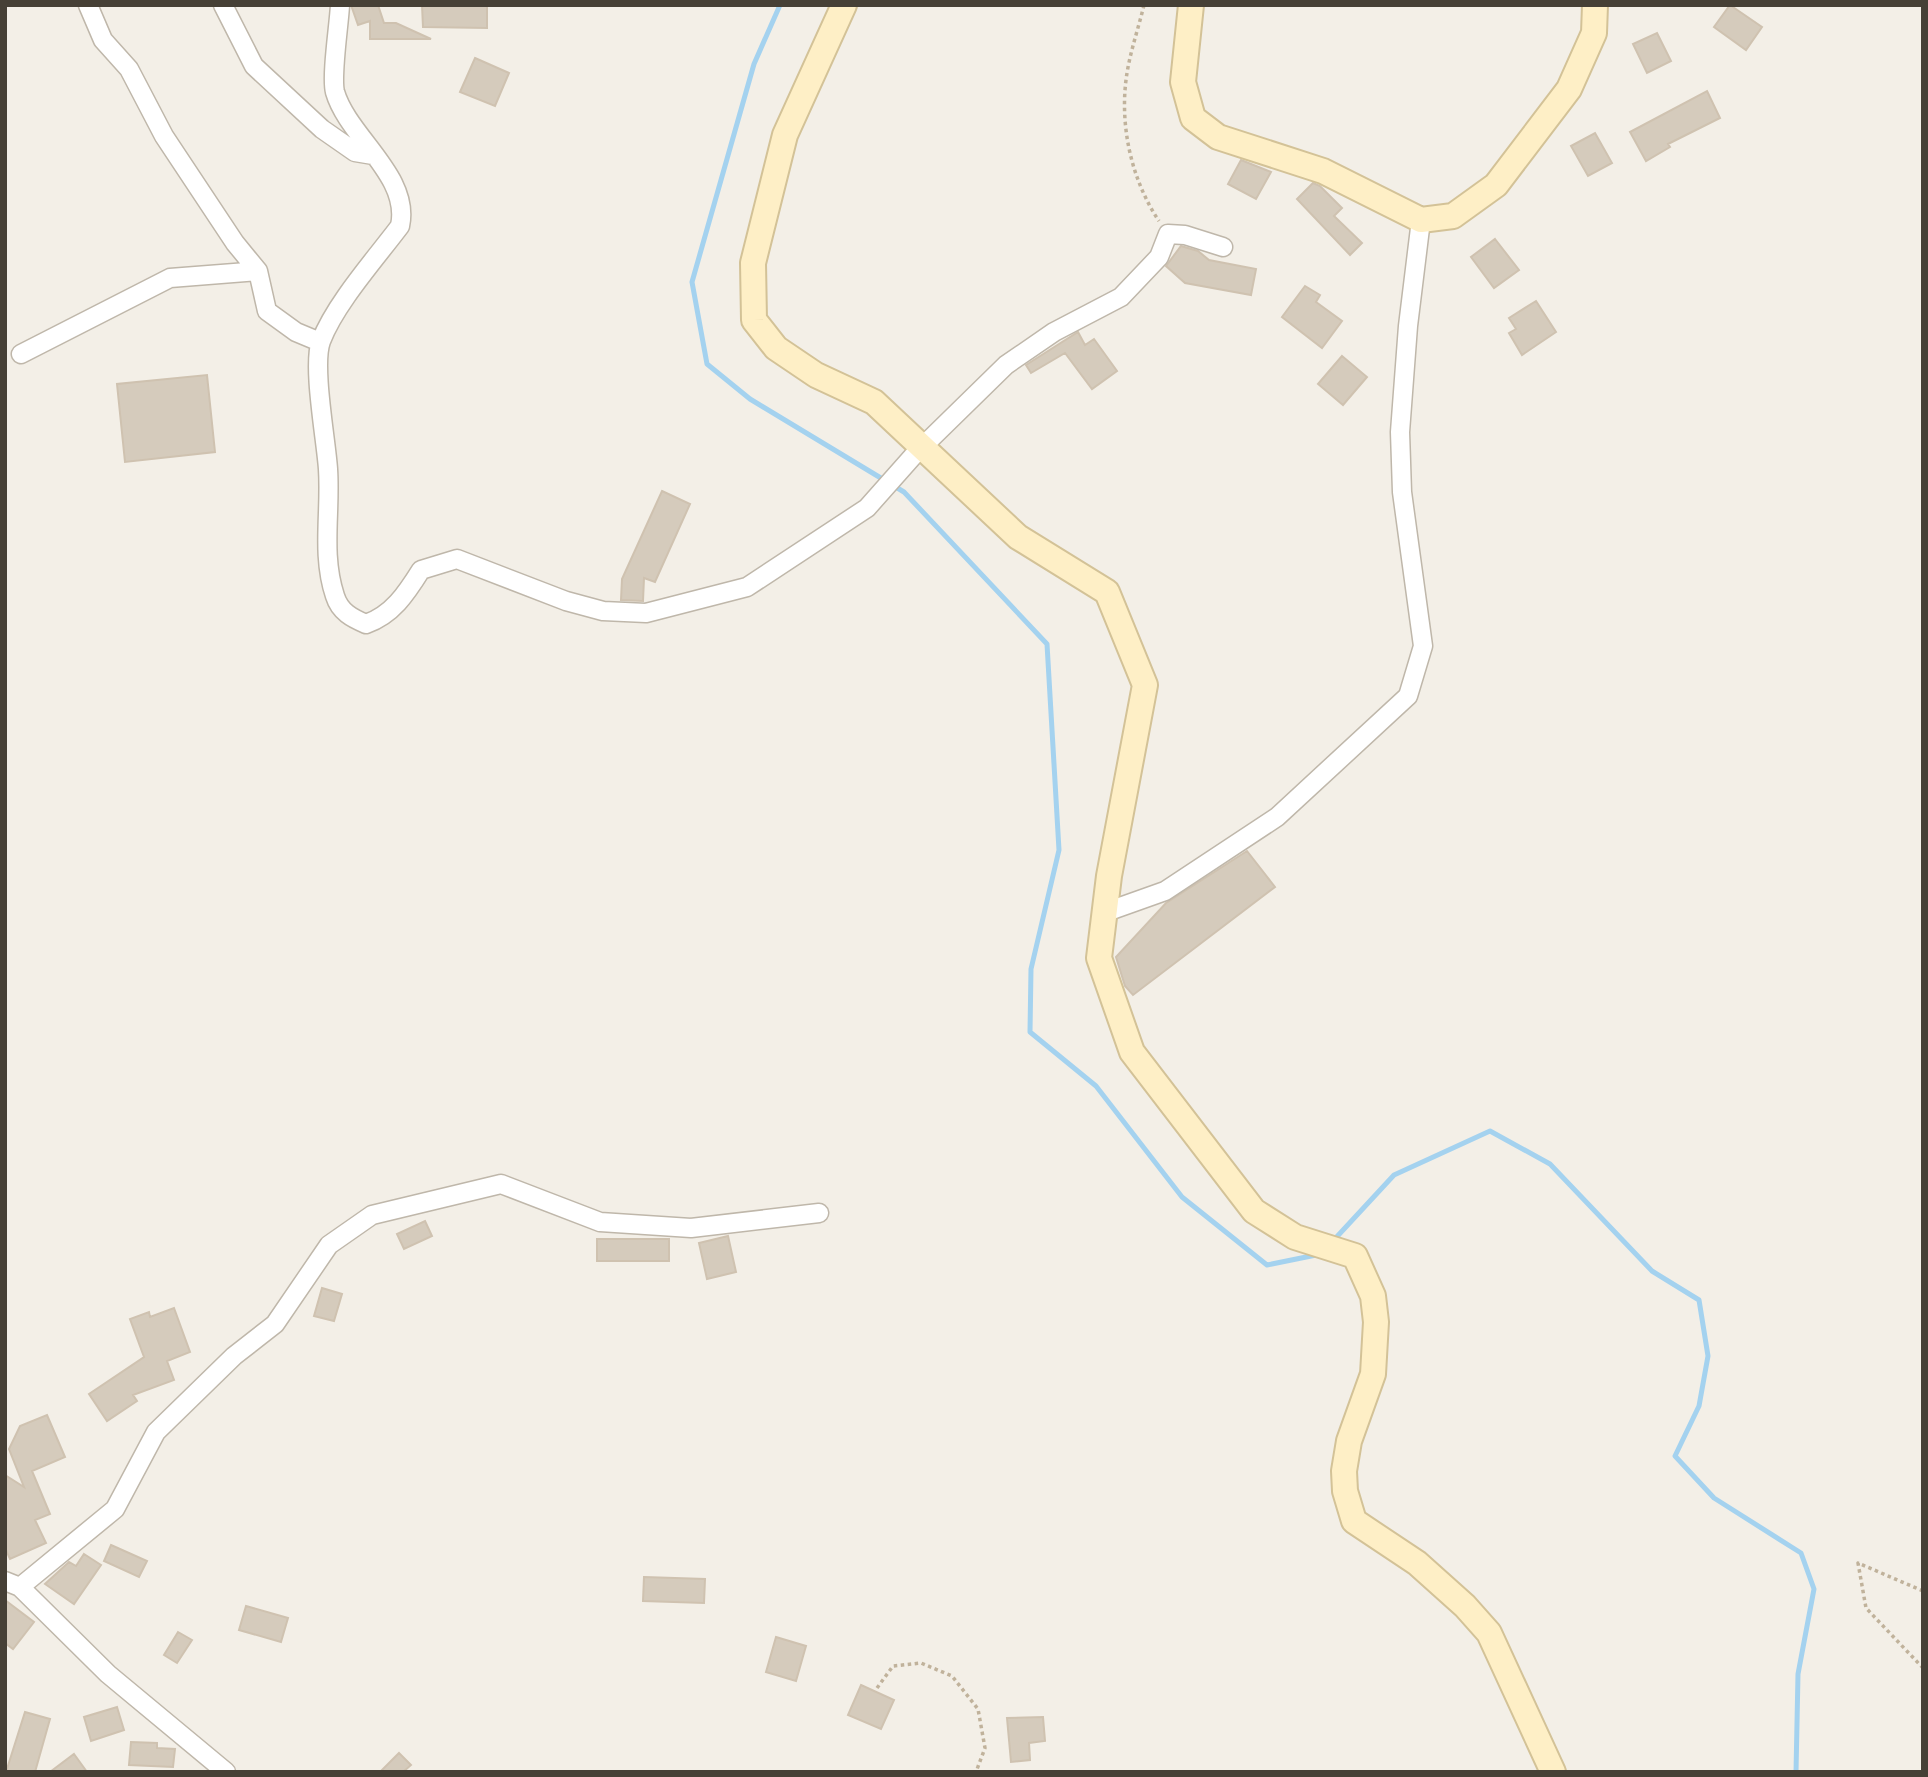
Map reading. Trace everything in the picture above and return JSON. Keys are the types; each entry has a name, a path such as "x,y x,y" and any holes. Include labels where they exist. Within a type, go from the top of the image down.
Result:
{"street":[{"path":"88,5 103,40 129,69 164,136 235,243 258,271 267,311 296,332 320,342"},
{"path":"223,5 254,66 322,129 355,152 373,155"},
{"path":"340,5 334,91 348,118 392,182 402,215 400,226 351,290 320,342 319,384 328,471 326,558 336,599 348,616 366,624 383,618 407,593 421,570 457,559 566,601 603,611 646,613 747,587 867,508 918,451 1006,365 1054,332 1121,297 1159,257 1168,234 1185,235 1223,247"},
{"path":"844,5 785,135 752,263 754,320 776,348 816,375 874,402 918,451 1018,537 1107,592 1145,685 1109,876 1099,958 1132,1052 1254,1212 1295,1237 1355,1256 1373,1296 1376,1322 1373,1374 1349,1441 1344,1471 1345,1491 1354,1521 1417,1563 1465,1606 1489,1633 1553,1772"},
{"path":"1191,5 1183,82 1193,118 1219,138 1323,171 1420,220 1453,216 1496,185 1569,89 1594,33 1595,5"},
{"path":"1105,912 1165,891 1277,817 1408,696 1423,646 1402,492 1400,432 1420,220"},
{"path":"21,354 170,278 258,271"},
{"path":"226,1772 108,1674 13,1584 115,1509 156,1432 234,1356 275,1324 329,1245 372,1215 501,1184 600,1222 691,1228 819,1213"}],"path":[{"path":"1144,5 1126,80 1126,135 1143,197 1168,234"},
{"path":"1923,1591 1858,1563 1866,1608 1923,1668"},
{"path":"877,1688 894,1666 921,1663 952,1676 978,1709 985,1748 976,1772"}],"building":[{"path":"351,5 378,5 384,23 396,23 431,39 370,39 370,21 358,25"},
{"path":"422,5 487,5 487,28 423,27"},
{"path":"1730,5 1762,27 1746,50 1714,27"},
{"path":"1657,33 1671,61 1647,73 1633,44"},
{"path":"475,58 509,73 495,106 460,92"},
{"path":"1707,91 1720,118 1668,144 1670,147 1646,161 1630,132"},
{"path":"1595,133 1612,163 1588,176 1571,146"},
{"path":"1241,160 1271,172 1256,199 1228,184"},
{"path":"1313,183 1320,186 1342,208 1334,216 1362,243 1350,255 1297,199"},
{"path":"1495,239 1519,270 1494,288 1471,257"},
{"path":"1181,246 1198,251 1209,260 1256,269 1251,295 1185,283 1166,266"},
{"path":"1305,286 1320,295 1316,302 1342,321 1322,348 1282,317"},
{"path":"1536,301 1556,332 1522,355 1509,333 1516,329 1509,318"},
{"path":"1078,332 1085,345 1094,339 1117,371 1092,389 1065,353 1031,373 1026,365"},
{"path":"1342,356 1367,377 1343,405 1318,384"},
{"path":"207,375 215,452 125,462 117,384"},
{"path":"662,491 690,504 655,582 644,578 643,601 621,600 622,579"},
{"path":"1247,851 1275,887 1133,995 1125,986 1116,957 1166,903"},
{"path":"425,1221 432,1236 404,1249 397,1234"},
{"path":"728,1236 736,1272 707,1279 699,1243"},
{"path":"597,1239 669,1239 669,1261 597,1261"},
{"path":"322,1288 342,1294 334,1321 314,1316"},
{"path":"174,1308 190,1352 167,1361 174,1380 133,1395 137,1401 107,1421 89,1394 144,1357 130,1319 149,1312 150,1317"},
{"path":"47,1415 65,1457 32,1471 50,1514 35,1520 46,1543 10,1559 5,1548 5,1475 24,1487 9,1449 20,1426"},
{"path":"111,1545 147,1561 139,1577 104,1561"},
{"path":"84,1554 101,1565 74,1604 45,1584 69,1562 76,1566"},
{"path":"644,1577 705,1579 704,1603 643,1601"},
{"path":"5,1600 34,1622 13,1649 5,1643"},
{"path":"246,1606 288,1618 281,1642 239,1630"},
{"path":"178,1632 192,1640 177,1663 164,1655"},
{"path":"776,1637 806,1646 796,1681 766,1672"},
{"path":"861,1685 894,1700 881,1729 848,1715"},
{"path":"117,1707 124,1730 91,1741 84,1717"},
{"path":"25,1712 50,1719 35,1772 6,1772"},
{"path":"1043,1717 1045,1741 1029,1743 1030,1760 1011,1762 1007,1718"},
{"path":"131,1742 157,1743 157,1748 175,1749 173,1767 129,1765"},
{"path":"399,1753 411,1765 403,1772 380,1772"},
{"path":"74,1754 87,1772 50,1772"}],"waterway":[{"path":"780,5 754,64 692,282 707,364 750,399 904,492 1047,644 1059,850 1031,969 1030,1032 1096,1086 1182,1197 1267,1265 1321,1254"},
{"path":"1332,1242 1394,1175 1490,1131 1550,1164 1652,1271 1699,1300 1708,1356 1699,1406 1675,1456 1714,1498 1801,1553 1814,1589 1798,1674 1796,1772"}]}
